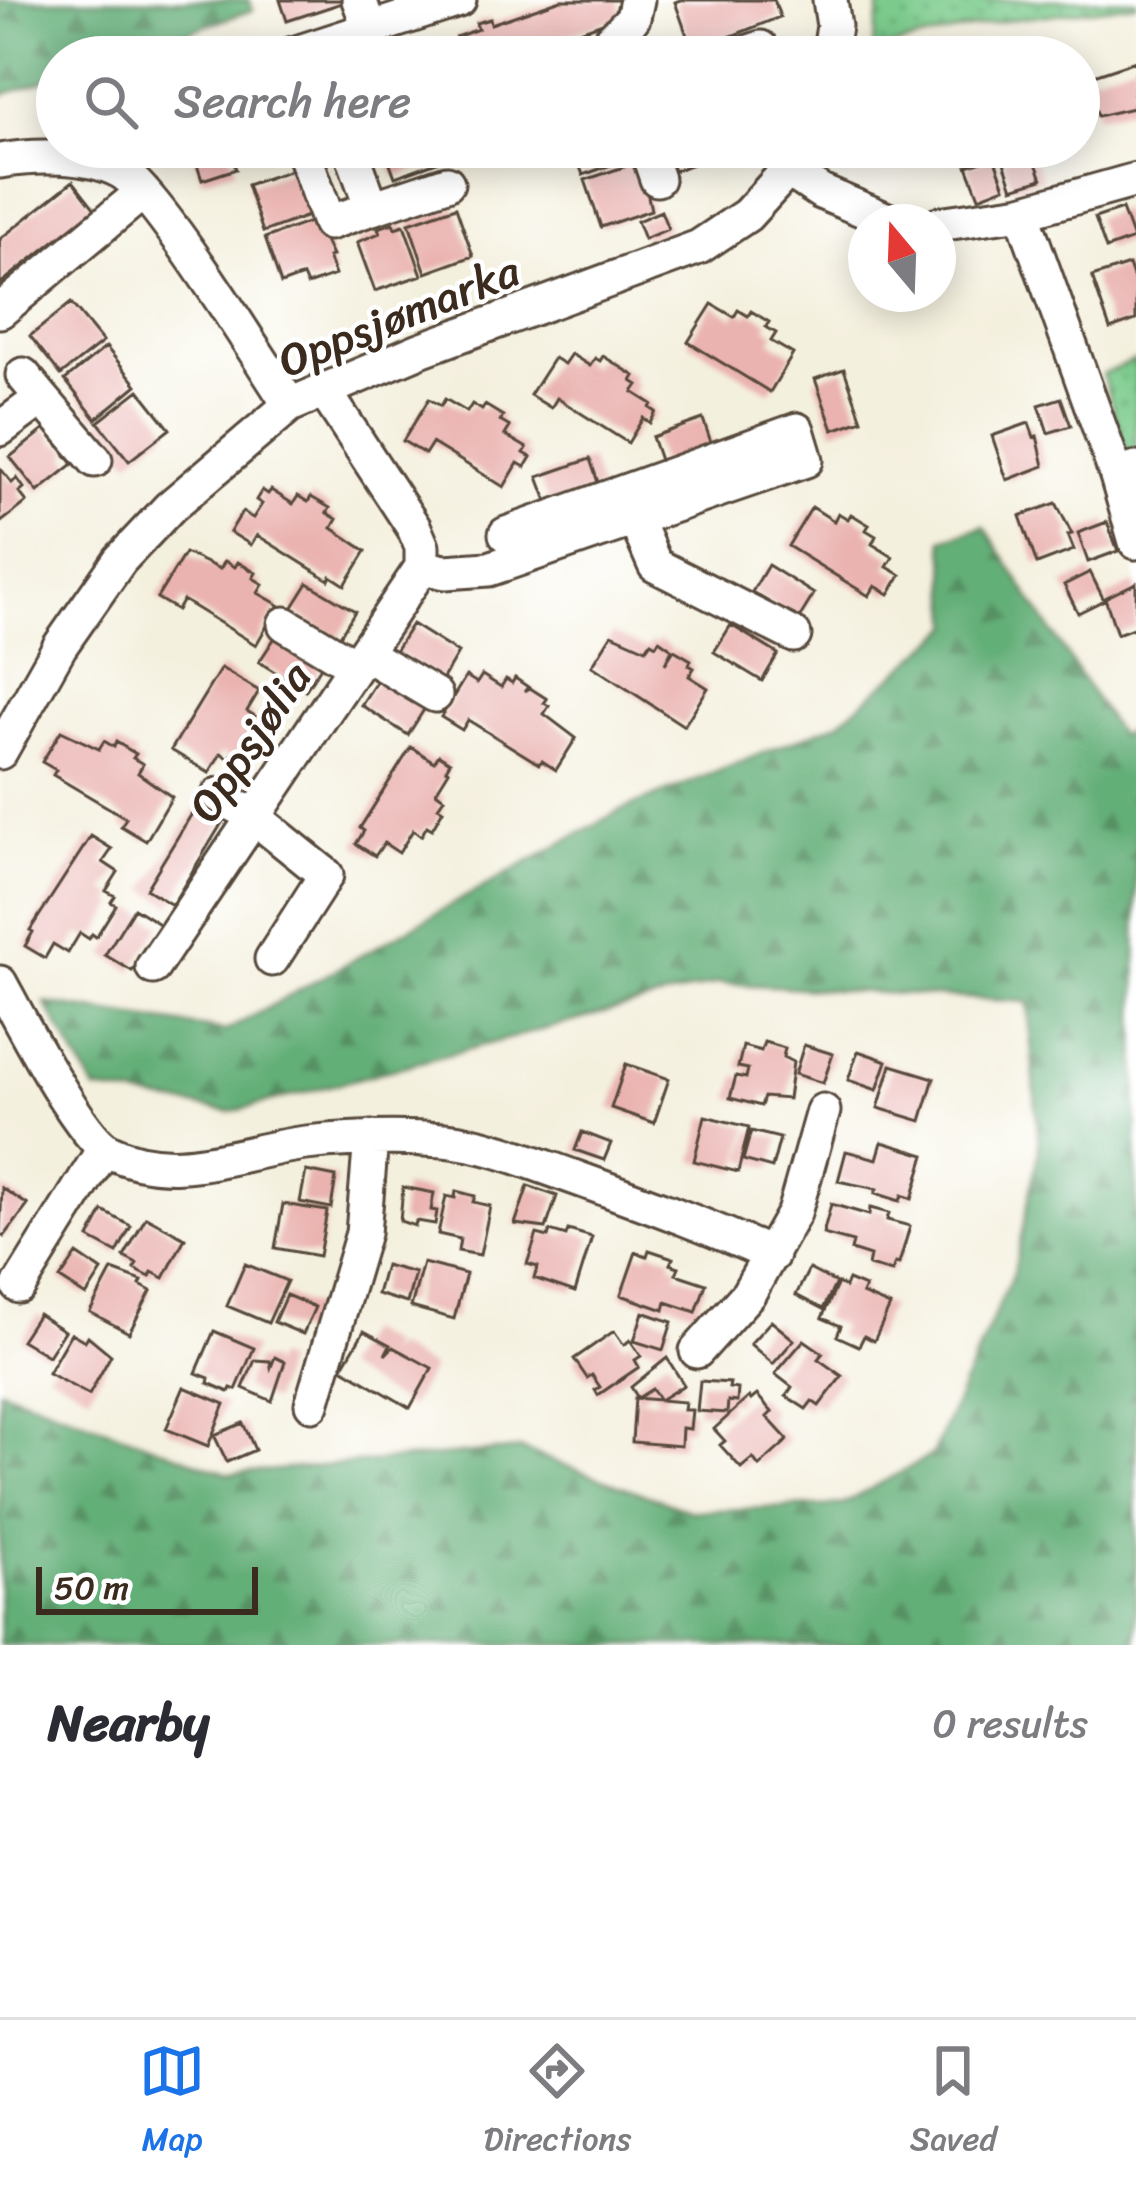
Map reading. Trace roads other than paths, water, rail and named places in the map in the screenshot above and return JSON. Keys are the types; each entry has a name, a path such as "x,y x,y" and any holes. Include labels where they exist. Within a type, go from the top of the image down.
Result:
{"street":[{"path":"333,36 365,15 459,0"},
{"path":"615,36 633,18 637,0"},
{"path":"830,0 832,36"},
{"path":"0,161 36,155"},
{"path":"306,168 328,223 447,183"},
{"path":"358,168 372,208"},
{"path":"653,168 657,179"},
{"name":"Oppsjømarka","path":"0,752 60,646 120,560 170,507 290,405 420,350 699,247 747,215 785,168"},
{"path":"801,168 821,192 849,204"},
{"path":"0,311 132,170 290,405"},
{"path":"956,221 1022,212 1136,180"},
{"path":"1022,212 1126,473 1136,542"},
{"path":"0,429 32,386 95,460"},
{"path":"323,389 414,528 422,548 422,567 445,572 489,569 624,513"},
{"path":"506,534 624,513 806,460"},
{"path":"624,513 655,565 794,635"},
{"name":"Oppsjølia","path":"153,967 422,567"},
{"path":"285,624 435,695"},
{"path":"219,796 254,817 326,874 272,959"},
{"path":"0,983 73,1108 104,1149 149,1166 189,1166 302,1143 370,1138 448,1140 504,1152 706,1225 772,1255"},
{"path":"698,1352 748,1294 794,1214 823,1111"},
{"path":"312,1404 363,1233 370,1138"},
{"path":"19,1286 104,1149"}]}
